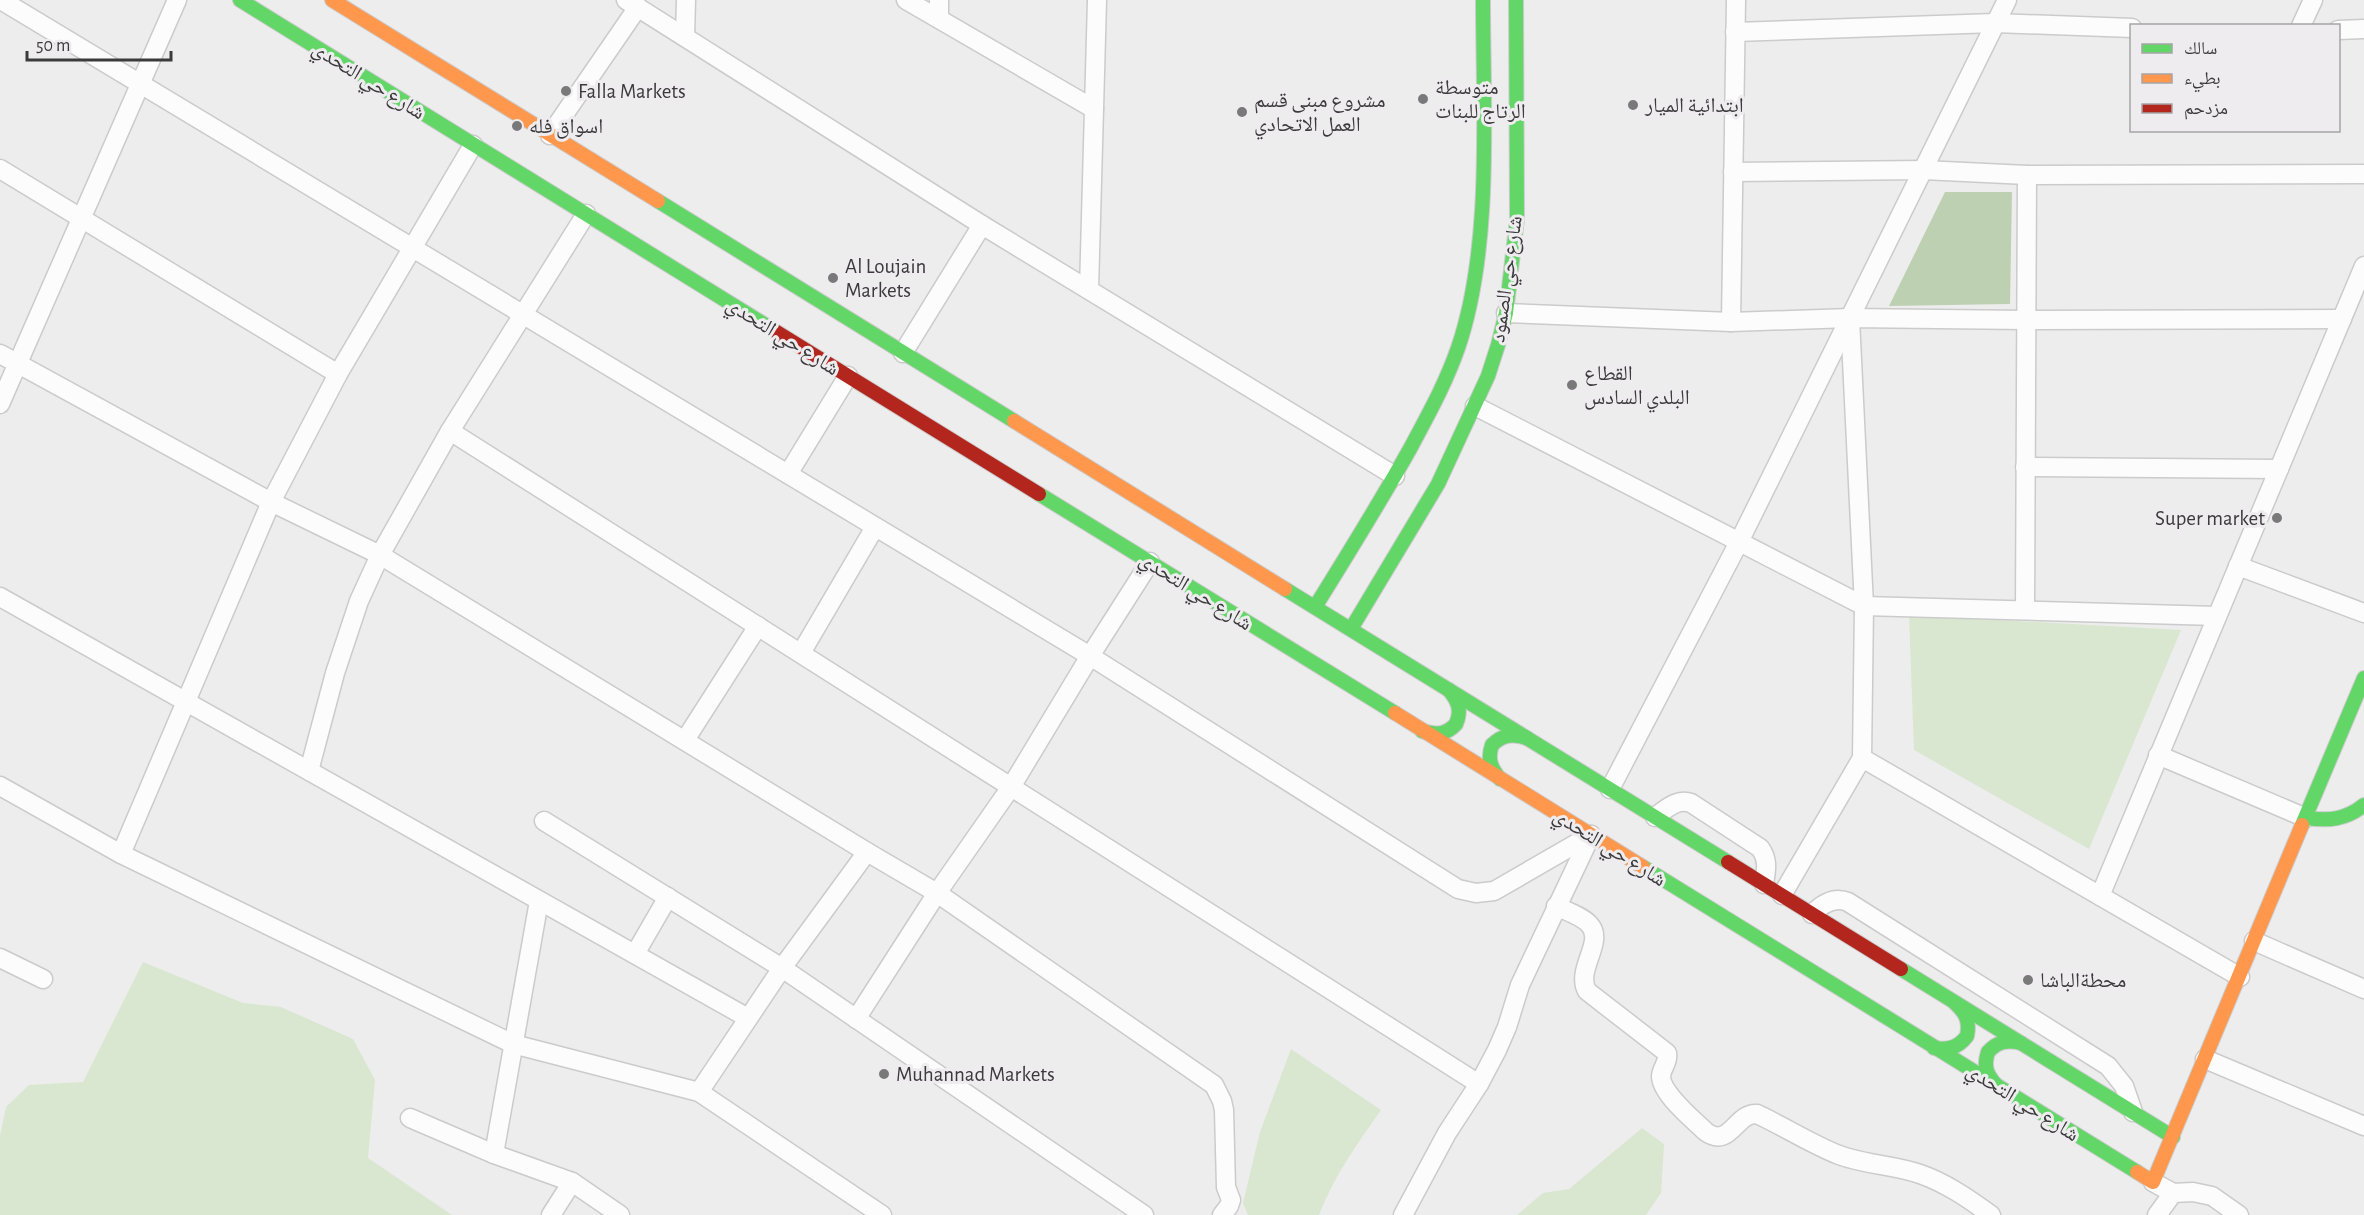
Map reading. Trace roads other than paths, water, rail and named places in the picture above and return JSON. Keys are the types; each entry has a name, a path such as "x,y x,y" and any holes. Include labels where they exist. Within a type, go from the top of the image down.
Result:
{"main road":[{"name":"شارع حي التحدي","path":"240,0 2153,1182"},
{"path":"332,0 2173,1137"},
{"path":"1315,607 1395,476 1442,391 1456,349 1472,284 1482,217 1483,0"},
{"name":"شارع حي الصمود","path":"1351,629 1438,484 1488,376 1506,313 1516,219 1516,0"},
{"path":"1362,532 1365,546"},
{"path":"1376,555 1390,556 1397,553"},
{"path":"2153,1182 2306,818 2323,791 2364,678"},
{"path":"1422,731 1436,735 1443,734 1454,727 1458,721 1460,707 1449,690"},
{"path":"1500,779 1491,769 1489,762 1494,742 1506,735 1514,734 1527,738"},
{"path":"2306,818 2323,821 2336,820 2352,814 2360,806"},
{"path":"1935,1048 1948,1050 1955,1048 1968,1033 1966,1012 1955,1003"},
{"path":"1997,1086 1987,1076 1985,1070 1984,1062 1989,1050 1994,1045 2007,1040 2021,1043"}],"street":[{"path":"1,0 1090,656 1458,889 1485,893 1502,887 1591,835"},
{"path":"0,404 177,0"},
{"path":"685,37 686,0"},
{"path":"906,0 1094,109"},
{"path":"939,0 939,19"},
{"path":"1089,290 1097,0"},
{"path":"1731,322 1736,0"},
{"path":"1610,789 1739,542 2007,0"},
{"path":"2302,24 2313,0"},
{"path":"550,135 632,4 982,225 1395,476"},
{"path":"1735,32 1995,24 2130,28"},
{"path":"2340,30 2364,29"},
{"path":"121,854 271,502 338,374 414,249 473,145"},
{"path":"0,169 338,374"},
{"path":"1734,172 1923,170 2027,175 2364,174"},
{"path":"2025,610 2027,175"},
{"path":"309,771 335,674 359,602 380,555 450,431 586,214"},
{"path":"903,353 982,225"},
{"path":"2100,896 2364,266"},
{"path":"1506,313 1731,322 1850,318 2342,319"},
{"path":"1782,895 1863,758 1864,606 1850,318"},
{"path":"0,354 271,502 380,555 937,893 1214,1085 1224,1110 1226,1187 1231,1200 1222,1215"},
{"path":"788,474 848,376"},
{"path":"1475,406 1864,606 2217,616"},
{"path":"450,431 1479,1084"},
{"path":"2025,467 2279,469"},
{"path":"801,653 875,527"},
{"path":"856,1019 937,893 1011,787 1150,562"},
{"path":"2238,566 2364,613"},
{"path":"0,597 748,1018"},
{"path":"685,740 758,626"},
{"path":"2158,755 2306,818"},
{"path":"1863,758 2240,977"},
{"path":"0,786 121,854 513,1044 699,1092 882,1215"},
{"path":"1655,817 1677,802 1684,801 1700,809 1761,848 1767,863 1764,884"},
{"path":"544,821 782,968 1144,1215"},
{"path":"1403,1215 1447,1133 1479,1084 1507,1028 1520,985 1591,835"},
{"path":"699,1092 782,968 867,852"},
{"path":"635,954 668,897"},
{"path":"1812,914 1835,899 1848,902 2108,1066 2124,1086 2133,1112"},
{"path":"494,1154 539,901"},
{"path":"1556,906 1588,922 1593,931 1594,941 1583,980 1587,991 1665,1051 1668,1056 1661,1077 1664,1087 1706,1132 1715,1137 1725,1135 1748,1114 1757,1114 1840,1155 1879,1167 1917,1173 1934,1180 1951,1188 1991,1215"},
{"path":"2254,941 2364,989"},
{"path":"0,958 43,979"},
{"path":"2205,1059 2364,1126"},
{"path":"410,1118 494,1154 572,1182 620,1215"},
{"path":"551,1215 572,1182"},
{"path":"2153,1182 2173,1193 2193,1192 2212,1196 2239,1215"},
{"path":"2157,1215 2173,1193"}],"place":[{"name":"Falla Markets","path":"566,91"},
{"name":"متوسطة الرتاج للبنات","path":"1423,99"},
{"name":"ابتدائية الميار","path":"1633,105"},
{"name":"مشروع مبنى قسم العمل الاتحادي","path":"1242,112"},
{"name":"اسواق فله","path":"517,126"},
{"name":"Al Loujain Markets","path":"833,278"},
{"name":"القطاع البلدي السادس","path":"1572,385"},
{"name":"Super market","path":"2277,518"},
{"name":"محطةالباشا","path":"2028,980"},
{"name":"Muhannad Markets","path":"884,1074"}]}
